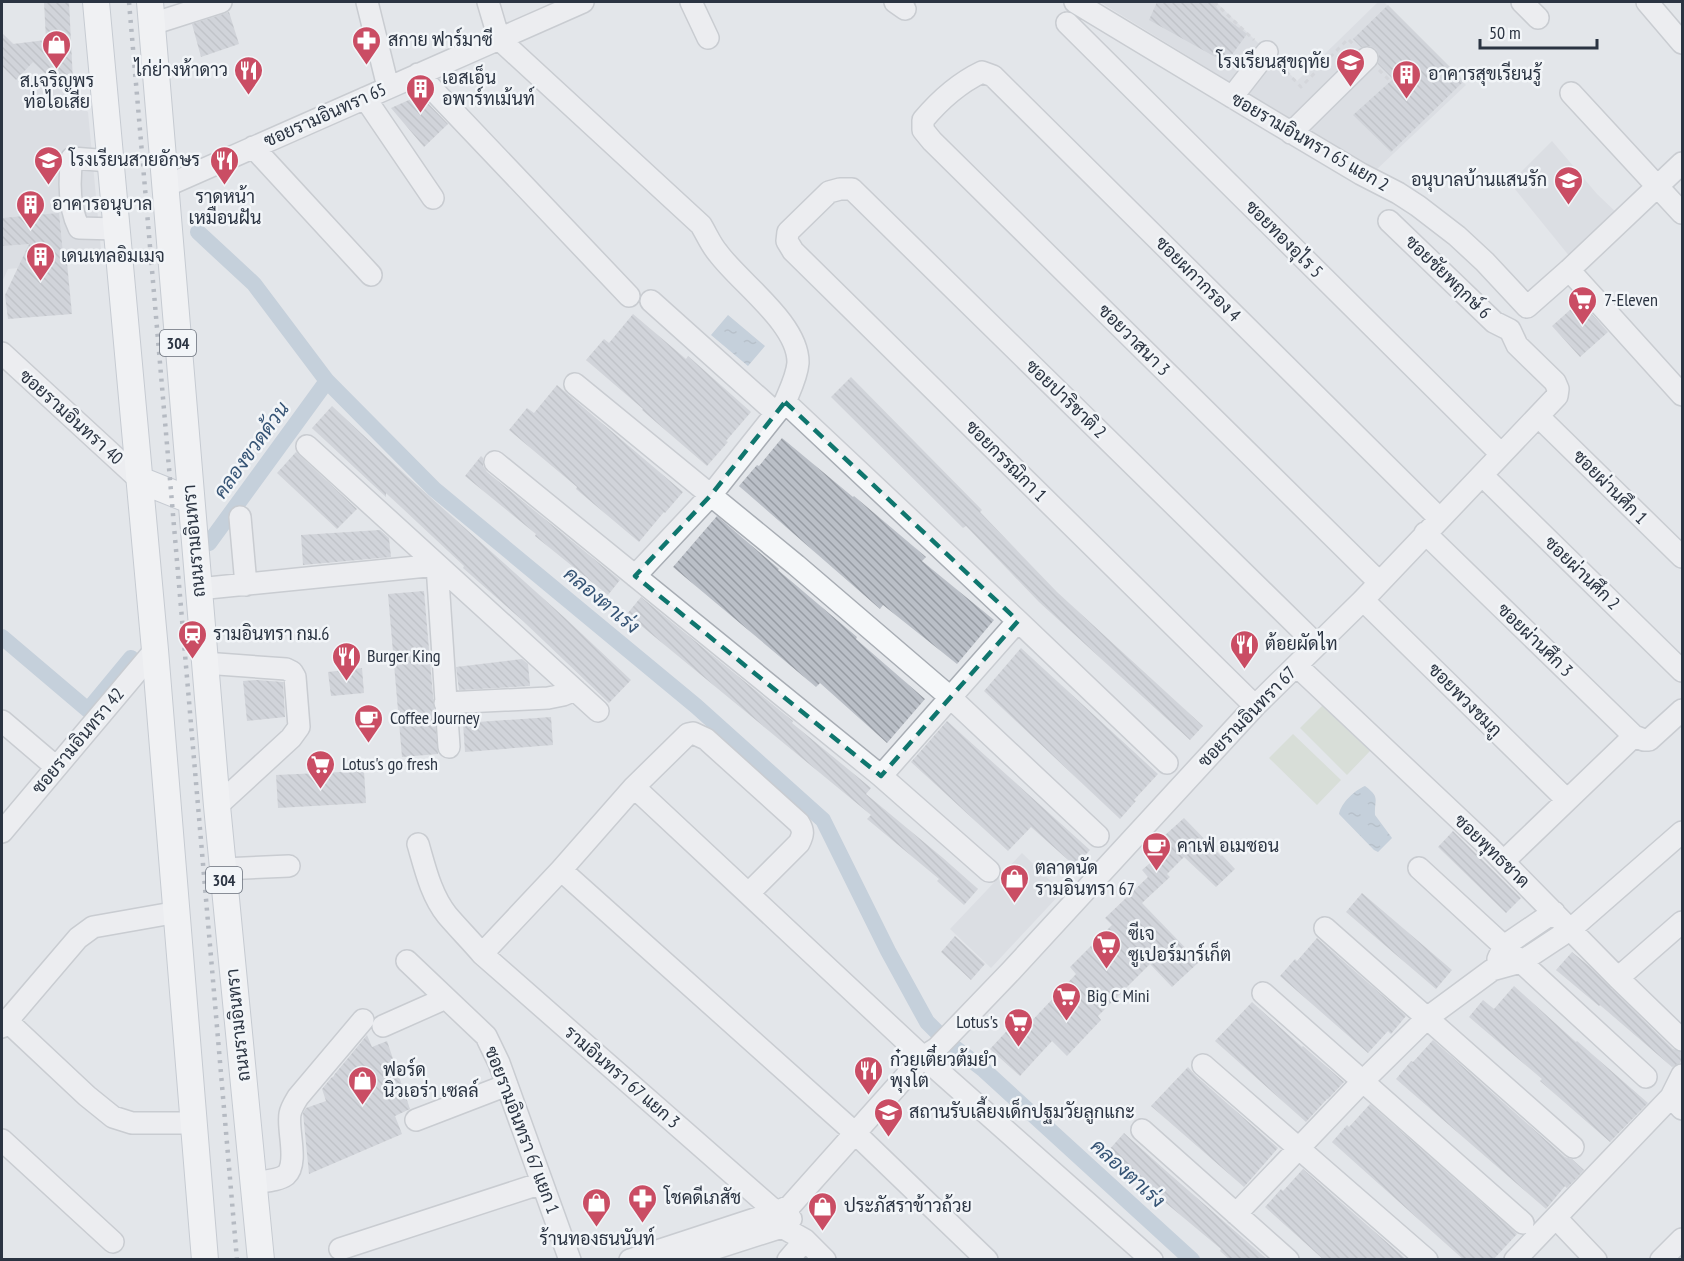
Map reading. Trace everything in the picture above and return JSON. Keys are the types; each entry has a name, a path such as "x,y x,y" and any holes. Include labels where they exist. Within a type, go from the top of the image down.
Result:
{"main road":[{"path":"96,2 178,912 205,1260"},
{"name":"ถนนรามอินทรา","path":"151,13 204,663 261,1260"},
{"path":"140,480 190,500"}],"street":[{"path":"151,13 221,2"},
{"path":"367,2 388,87"},
{"path":"489,2 499,39 701,225 718,253 776,316 793,339 798,363 792,385 780,407 711,495 635,576"},
{"name":"ซอยรามอินทรา 65","path":"166,186 583,2"},
{"path":"691,2 708,39"},
{"name":"ซอยรามอินทรา 65 แยก 2","path":"1075,2 1291,133 1398,193 1439,221 1485,262 1527,307"},
{"path":"1522,2 1538,18"},
{"path":"1647,2 1683,43"},
{"name":"ซอยทองอุไร 5","path":"1066,23 1501,454"},
{"path":"1232,97 1267,52"},
{"path":"1291,133 1367,58"},
{"name":"ซอยผกากรอง 4","path":"949,95 965,81 982,72 993,75 1432,526"},
{"path":"418,74 629,296"},
{"path":"1571,93 1683,213"},
{"name":"ซอยวาสนา 3","path":"949,95 923,120 923,130 932,141 1379,582"},
{"path":"364,98 433,198"},
{"path":"253,147 371,275"},
{"path":"110,161 72,158 73,217 79,228 116,229"},
{"path":"1510,330 1527,307 1683,163"},
{"name":"ซอยปาริชาติ 2","path":"809,212 830,192 852,189 1317,645"},
{"name":"ซอยกรรณิกา 1","path":"809,212 788,232 787,242 793,250 1255,706"},
{"name":"ซอยชัยพฤกษ์ 6","path":"1389,221 1494,322 1510,330"},
{"path":"1569,270 1683,395"},
{"path":"651,301 780,407 1018,621 1167,763"},
{"name":"ซอยรามอินทรา 67","path":"630,1260 798,1213 859,1137 1255,706 1363,600 1557,396 1558,389 1555,382 1517,345 1510,330"},
{"name":"ซอยรามอินทรา 40","path":"2,353 140,480"},
{"path":"575,384 805,572 951,698 1098,836"},
{"name":"ซอยผ่านศึก 1","path":"1538,416 1683,557"},
{"path":"308,446 598,711"},
{"path":"495,462 881,776 989,871"},
{"name":"ซอยผ่านศึก 2","path":"1482,475 1683,671"},
{"path":"240,517 246,585"},
{"name":"ซอยผ่านศึก 3","path":"1432,526 1642,739"},
{"path":"198,589 438,565"},
{"path":"438,565 448,747"},
{"name":"ซอยพวงชมภู","path":"1363,600 1567,800"},
{"path":"881,776 1018,621"},
{"name":"ซอยรามอินทรา 42","path":"2,832 155,650"},
{"path":"204,663 286,669 295,677 299,727 296,732 217,806"},
{"name":"ซอยพุทธชาด","path":"1297,666 1504,861 1618,978 1683,1040"},
{"path":"446,704 548,698 575,690"},
{"path":"1504,861 1567,800 1642,739 1683,710"},
{"path":"2,721 56,767"},
{"path":"482,954 561,870 634,786 688,734 693,733 705,739 803,829 799,843 749,893"},
{"path":"634,786 1152,1260"},
{"path":"1236,1214 1427,1017 1492,970 1521,962 1571,929 1683,832"},
{"name":"รามอินทรา 67 แยก 3","path":"418,844 439,902 447,915 482,954 825,1260"},
{"path":"223,869 289,866"},
{"path":"1419,868 1646,1077"},
{"path":"561,870 859,1137 987,1260"},
{"path":"178,912 93,927 78,938 4,1024 114,1117 132,1123 194,1123"},
{"path":"1492,970 1504,946 1554,912"},
{"path":"1618,978 1683,922"},
{"path":"1325,928 1573,1147"},
{"name":"ซอยรามอินทรา 67 แยก 1","path":"407,961 486,1036 507,1085 570,1260"},
{"path":"1263,993 1524,1223"},
{"path":"253,1183 279,1178 288,1172 292,1161 290,1115 293,1105 373,1023 446,998"},
{"path":"1203,1065 1427,1260"},
{"path":"1515,1260 1677,1103 1683,1075"},
{"path":"416,1120 507,1085"},
{"path":"1142,1130 1288,1260"},
{"path":"2,1140 113,1242"},
{"path":"340,1249 542,1183"},
{"path":"1556,1218 1596,1260"},
{"name":"ซอยรามอินทรา 67","path":"678,1260 779,1219"},
{"path":"788,1260 805,1240"}],"path":[{"path":"1214,2 1301,87 1348,39 1396,87"}],"highlighted area":[{"path":"785,402 1018,621 881,776 635,576 711,495"}],"shaded area":[{"name":"โรงเรียนสุขฤทัย","path":"1100,2 1216,2 1297,81 1378,2 1384,2 1466,85 1375,171"},
{"name":"โรงเรียนสายอักษร","path":"2,33 88,112 102,260 8,269 2,282"},
{"name":"อนุบาลบ้านแสนรัก","path":"1552,141 1597,194 1619,215 1570,257 1510,183"},
{"name":"ตลาดนัด รามอินทรา 67","path":"1022,853 1062,892 991,968 950,929"}],"green space":[{"path":"1323,705 1370,751 1347,775 1300,728"},
{"path":"1293,734 1341,780 1317,805 1269,758"}],"water":[{"path":"728,315 765,346 748,366 711,335"},
{"path":"1365,786 1375,796 1375,815 1392,838 1378,852 1339,814 1349,797"}],"building":[{"path":"44,2 69,2 74,101 33,62 16,80 2,66 2,33 13,44 46,40"},
{"path":"1157,2 1213,2 1222,15 1247,34 1226,63 1149,20"},
{"name":"อาคารสุขเรียนรู้","path":"1388,5 1464,81 1391,152 1353,115 1393,79 1378,64 1379,55 1376,49 1370,46 1361,47 1353,39"},
{"path":"229,12 239,44 201,57 192,24"},
{"name":"เอสเอ็น อพาร์ทเม้นท์","path":"420,95 448,124 424,147 391,108"},
{"path":"59,213 72,314 8,319 5,295 29,244 2,246 2,218"},
{"name":"7-Eleven","path":"1580,301 1608,332 1580,357 1552,326"},
{"path":"633,314 686,359 688,356 751,412 707,466 586,360 604,339 609,343"},
{"path":"851,377 982,510 980,512 1057,592 1203,726 1190,740 1039,602 966,526 963,528 831,397"},
{"path":"557,385 683,492 639,542 509,430 527,408 534,413"},
{"path":"332,406 631,680 609,703 522,620 463,568 464,566 386,493 386,497 312,428"},
{"path":"782,438 926,557 922,561 994,620 957,664 883,605 880,609 739,486"},
{"path":"296,452 357,509 337,529 277,473"},
{"path":"481,456 487,472 620,580 608,595 465,476"},
{"path":"717,516 925,699 887,743 820,683 816,687 673,567"},
{"path":"380,530 389,538 391,557 303,565 301,535"},
{"path":"424,591 438,754 402,757 388,594"},
{"path":"641,597 871,788 866,794 978,889 964,905 937,881 939,879 867,819 871,815 627,614"},
{"path":"1021,648 1158,774 1120,819 984,691"},
{"path":"522,659 528,664 530,686 459,690 456,667"},
{"name":"Burger King","path":"362,668 364,693 331,696 328,672"},
{"path":"243,681 283,682 285,717 247,721"},
{"path":"551,717 553,745 465,752 463,723"},
{"path":"947,721 1090,850 1075,866 1031,827 1008,851 911,762"},
{"name":"Lotus's go fresh","path":"364,771 366,803 278,808 276,775"},
{"path":"1184,818 1235,869 1216,887 1184,857 1167,874 1170,877 1142,903 1199,962 1172,987 1150,964 1098,1016 1101,1020 1067,1056 1052,1041 1020,1076 990,1049 1017,1020 1026,1027 1076,974 1070,967 1112,925 1105,918 1148,877 1142,870 1172,844 1164,836"},
{"path":"1453,831 1521,898 1506,913 1438,847"},
{"path":"1362,893 1452,970 1436,989 1346,912"},
{"path":"955,936 985,964 971,980 941,952"},
{"path":"1317,938 1406,1016 1391,1034 1388,1031 1368,1053 1280,976"},
{"path":"1572,952 1673,1049 1683,1052 1683,1060 1680,1063 1672,1067 1556,970"},
{"path":"1514,986 1648,1103 1610,1142 1540,1081 1542,1079 1469,1017 1483,1000 1494,1009"},
{"path":"1252,1002 1344,1082 1306,1122 1215,1041"},
{"name":"ฟอร์ด นิวเอร่า เซลล์","path":"367,1035 372,1047 387,1041 410,1109 395,1116 402,1134 309,1174 303,1113 306,1108 326,1101 322,1089"},
{"path":"1433,1040 1565,1157 1572,1159 1584,1170 1567,1188 1565,1186 1546,1209 1396,1079"},
{"path":"1188,1067 1278,1148 1244,1187 1151,1106"},
{"path":"1370,1104 1517,1234 1493,1260 1464,1260 1332,1142"},
{"path":"1124,1133 1268,1260 1230,1260 1220,1251 1221,1249 1154,1193 1108,1151"},
{"path":"1303,1169 1407,1260 1324,1260 1265,1207"}],"waterway":[{"name":"คลองตาเร่ง","path":"198,232 254,284 327,381 434,489 696,706 823,820 888,951 927,1022 936,1031"},
{"name":"คลองขวดด้วน","path":"209,543 327,381"},
{"name":"คลองขวดด้วน","path":"2,637 88,710 131,658"},
{"name":"คลองตาเร่ง","path":"954,1047 984,1070 1192,1260"}],"railway":[{"path":"129,2 237,1260"}],"place":[{"name":"สกาย ฟาร์มาซี","path":"367,66"},
{"name":"ส.เจริญพร ท่อไอเสีย","path":"57,70"},
{"name":"โรงเรียนสุขฤทัย","path":"1351,88"},
{"name":"ไก่ย่างห้าดาว","path":"249,96"},
{"name":"อาคารสุขเรียนรู้","path":"1407,100"},
{"name":"เอสเอ็น อพาร์ทเม้นท์","path":"421,114"},
{"name":"โรงเรียนสายอักษร","path":"48,186"},
{"name":"ราดหน้า เหมือนฝัน","path":"225,186"},
{"name":"อนุบาลบ้านแสนรัก","path":"1568,206"},
{"name":"อาคารอนุบาล","path":"31,230"},
{"name":"เดนเทลอิมเมจ","path":"40,282"},
{"name":"7-Eleven","path":"1583,326"},
{"name":"รามอินทรา กม.6","path":"192,660"},
{"name":"ต้อยผัดไท","path":"1244,670"},
{"name":"Burger King","path":"346,682"},
{"name":"Coffee Journey","path":"369,744"},
{"name":"Lotus's go fresh","path":"321,790"},
{"name":"คาเฟ่ อเมซอน","path":"1156,872"},
{"name":"ตลาดนัด รามอินทรา 67","path":"1014,904"},
{"name":"ซีเจ ซูเปอร์มาร์เก็ต","path":"1107,970"},
{"name":"Big C Mini","path":"1066,1022"},
{"name":"Lotus's","path":"1019,1048"},
{"name":"ก๋วยเตี๋ยวต้มยำ พุงโต","path":"869,1096"},
{"name":"ฟอร์ด นิวเอร่า เซลล์","path":"362,1106"},
{"name":"สถานรับเลี้ยงเด็กปฐมวัยลูกแกะ","path":"888,1138"},
{"name":"โชคดีเภสัช","path":"643,1224"},
{"name":"ร้านทองธนนันท์","path":"597,1228"},
{"name":"ประภัสราข้าวถ้วย","path":"823,1232"}]}
